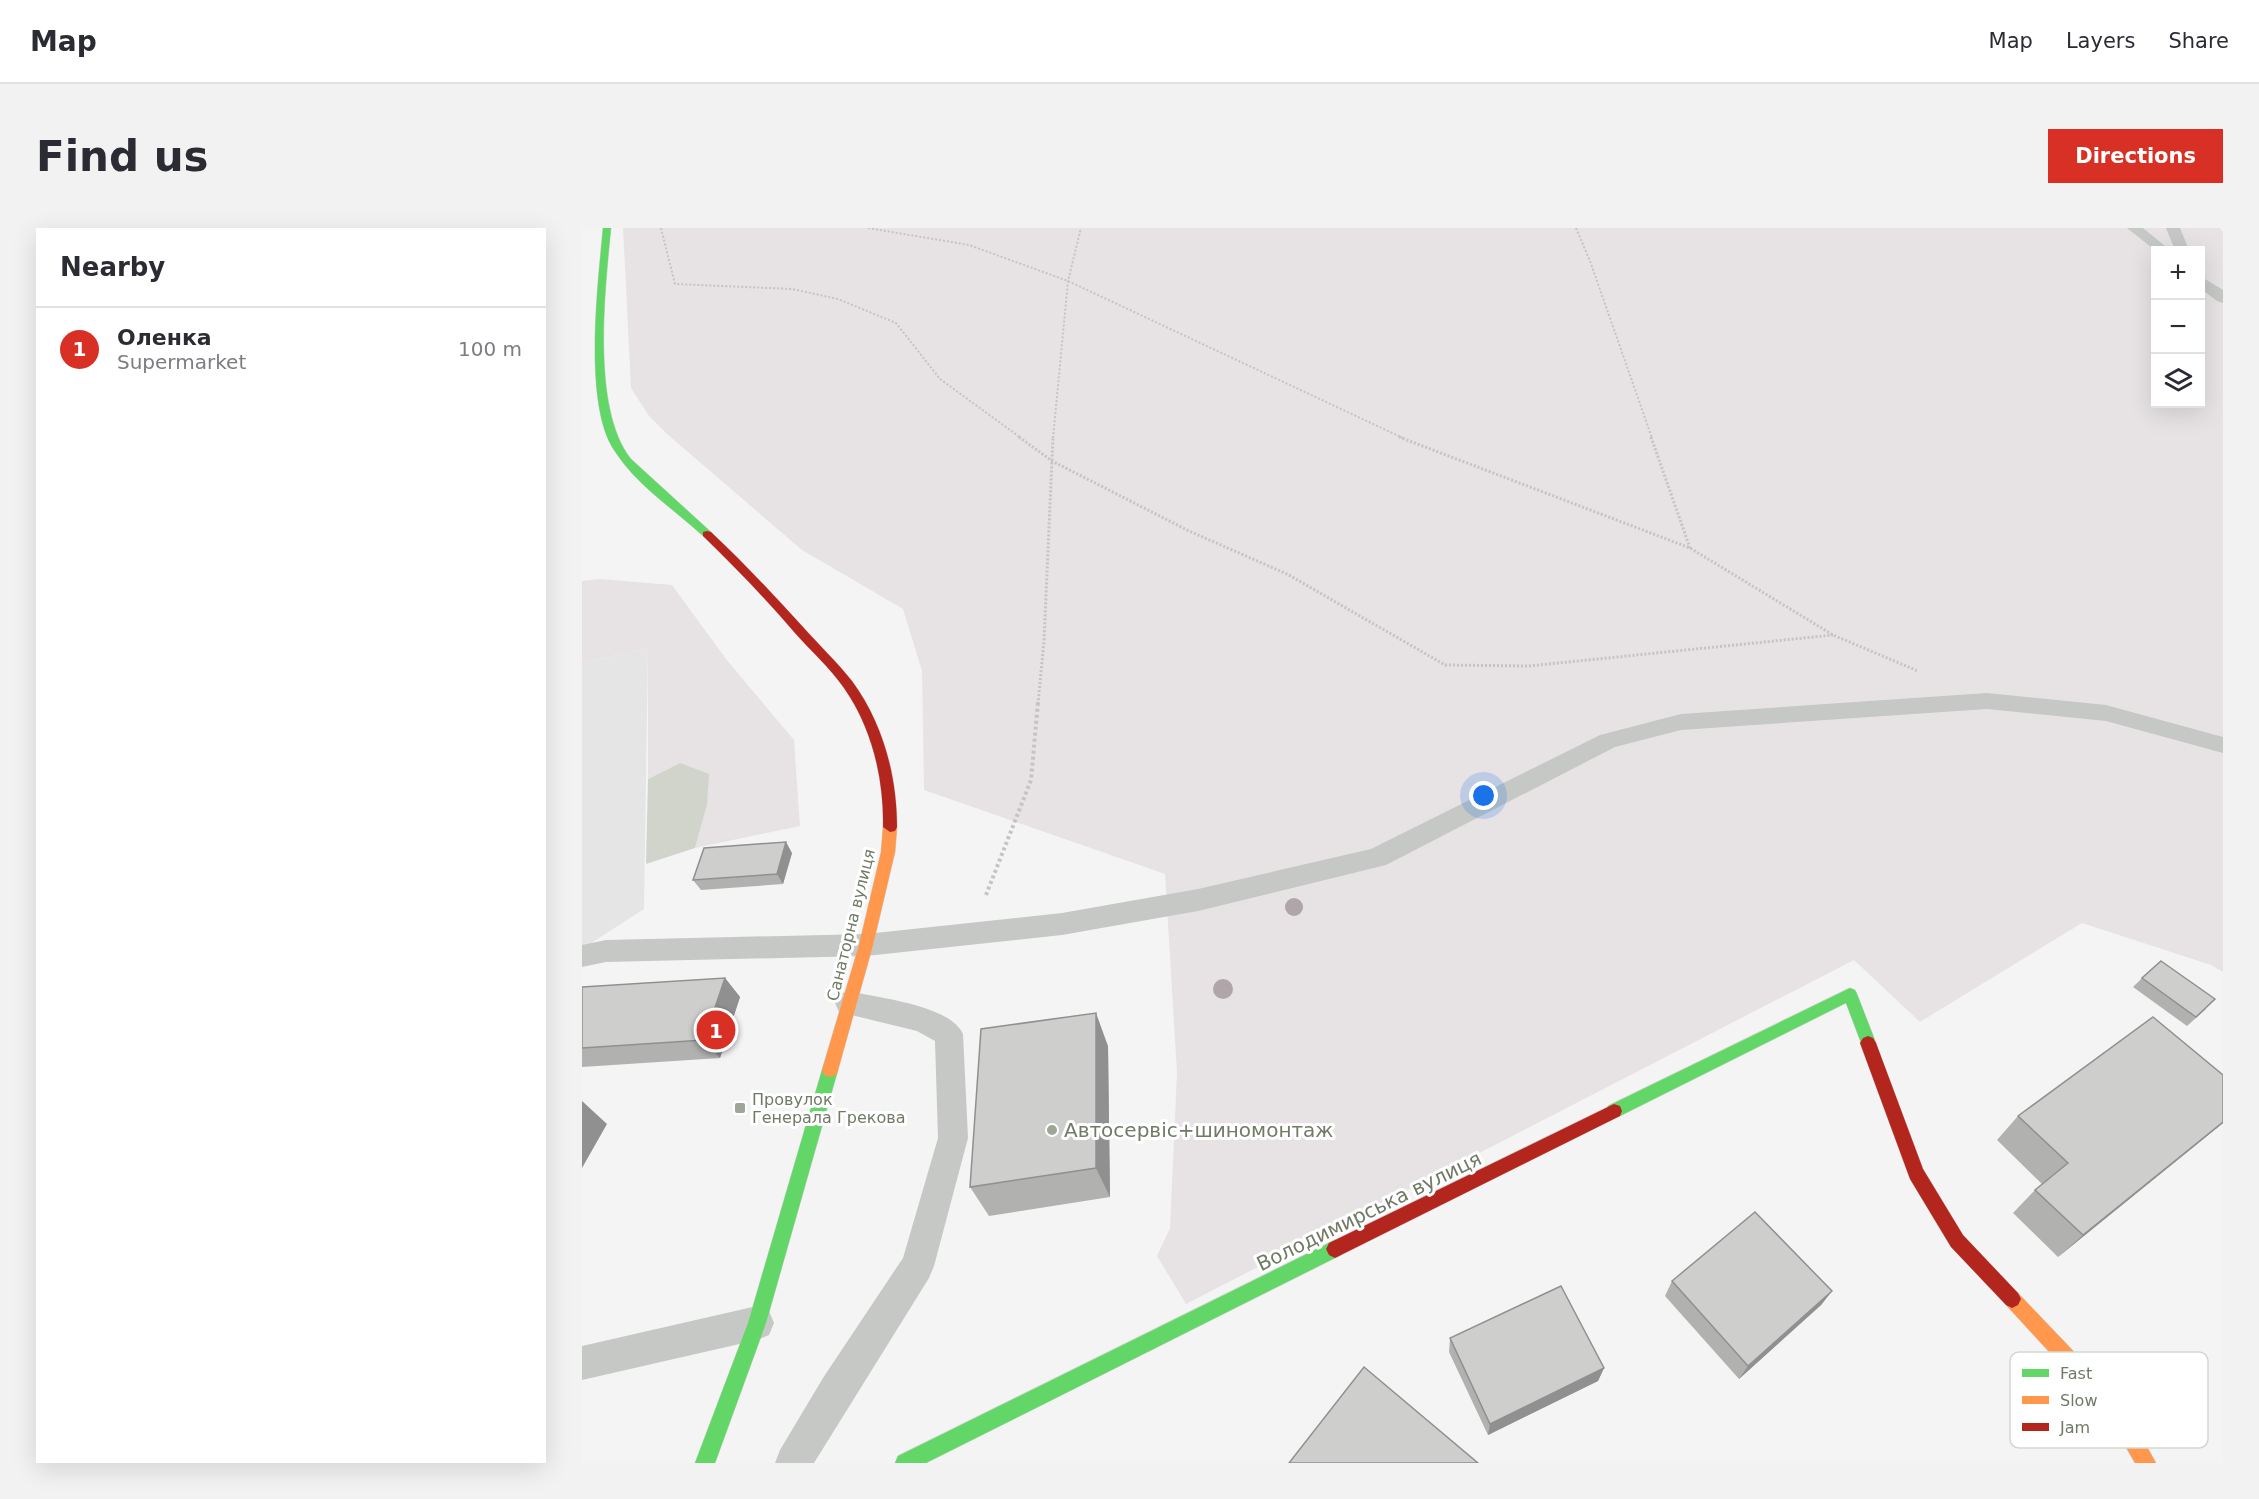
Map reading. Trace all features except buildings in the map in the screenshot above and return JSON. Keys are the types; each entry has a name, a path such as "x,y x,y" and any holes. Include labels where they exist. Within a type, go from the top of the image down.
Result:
{"main road":[{"name":"Санаторна вулиця","path":"607,228 604,259 601,391 604,419 616,448 648,482 697,524 762,587 852,690 874,737 885,770 891,807 888,852 866,945 757,1323 705,1463"},
{"name":"Володимирська вулиця","path":"905,1463 1850,994 1916,1173 1958,1241 2062,1352"},
{"name":"Володимирська вулиця","path":"2137,1448 2146,1463"}],"lane":[{"path":"2134,228 2158,246"},
{"path":"2173,228 2180,246"},
{"path":"2205,284 2223,298"},
{"path":"582,956 606,951 866,945 1062,924 1198,900 1377,858 1608,741 1681,722 1987,701 2106,713 2223,745"},
{"path":"793,1463 836,1391 917,1266 953,1138 949,1034 923,1020 849,1003"},
{"path":"582,1363 757,1323"}],"path":[{"path":"661,228 675,284 792,289 838,299 896,323 940,379 1052,461 1189,531 1287,574 1445,665 1529,666 1833,635"},
{"path":"868,228 969,245 1068,281 1404,439 1690,548 1833,635 1926,674"},
{"path":"970,934 1031,780 1044,641 1052,461 1068,281 1082,228"},
{"path":"1576,228 1590,261 1690,548"}],"shaded area":[{"path":"623,228 2220,228 2223,232 2223,972 2211,965 2082,923 1920,1022 1854,960 1186,1304 1157,1256 1170,1228 1177,1073 1165,874 924,790 922,671 903,609 802,550 649,416 631,388"},
{"path":"600,579 672,585 726,659 794,740 800,826 695,848 707,805 680,763 648,779 648,648 582,663 582,581"},
{"path":"648,648 644,909 582,949 582,663"},
{"path":"680,763 709,774 707,805 695,848 646,864 648,779"}],"traffic: fast":[{"path":"607,228 600,343 604,405 610,431 618,449 638,472 707,534"},
{"path":"1614,1111 1850,994 1868,1043"},
{"path":"705,1463 757,1323 830,1070"},
{"path":"905,1463 1335,1249"}],"traffic: slow":[{"path":"830,1070 866,945 888,852 890,827"},
{"path":"2012,1299 2062,1352"},
{"path":"2137,1448 2146,1463"}],"traffic: jam":[{"path":"707,534 777,605 853,692 882,757 889,791 890,827"},
{"path":"1868,1043 1916,1173 1957,1241 2012,1299"},
{"path":"1335,1249 1614,1111"}],"place":[{"name":"Оленка","path":"716,1030"},
{"name":"Провулок Генерала Грекова","path":"740,1108"},
{"name":"Автосервіс+шиномонтаж","path":"1052,1130"}]}
